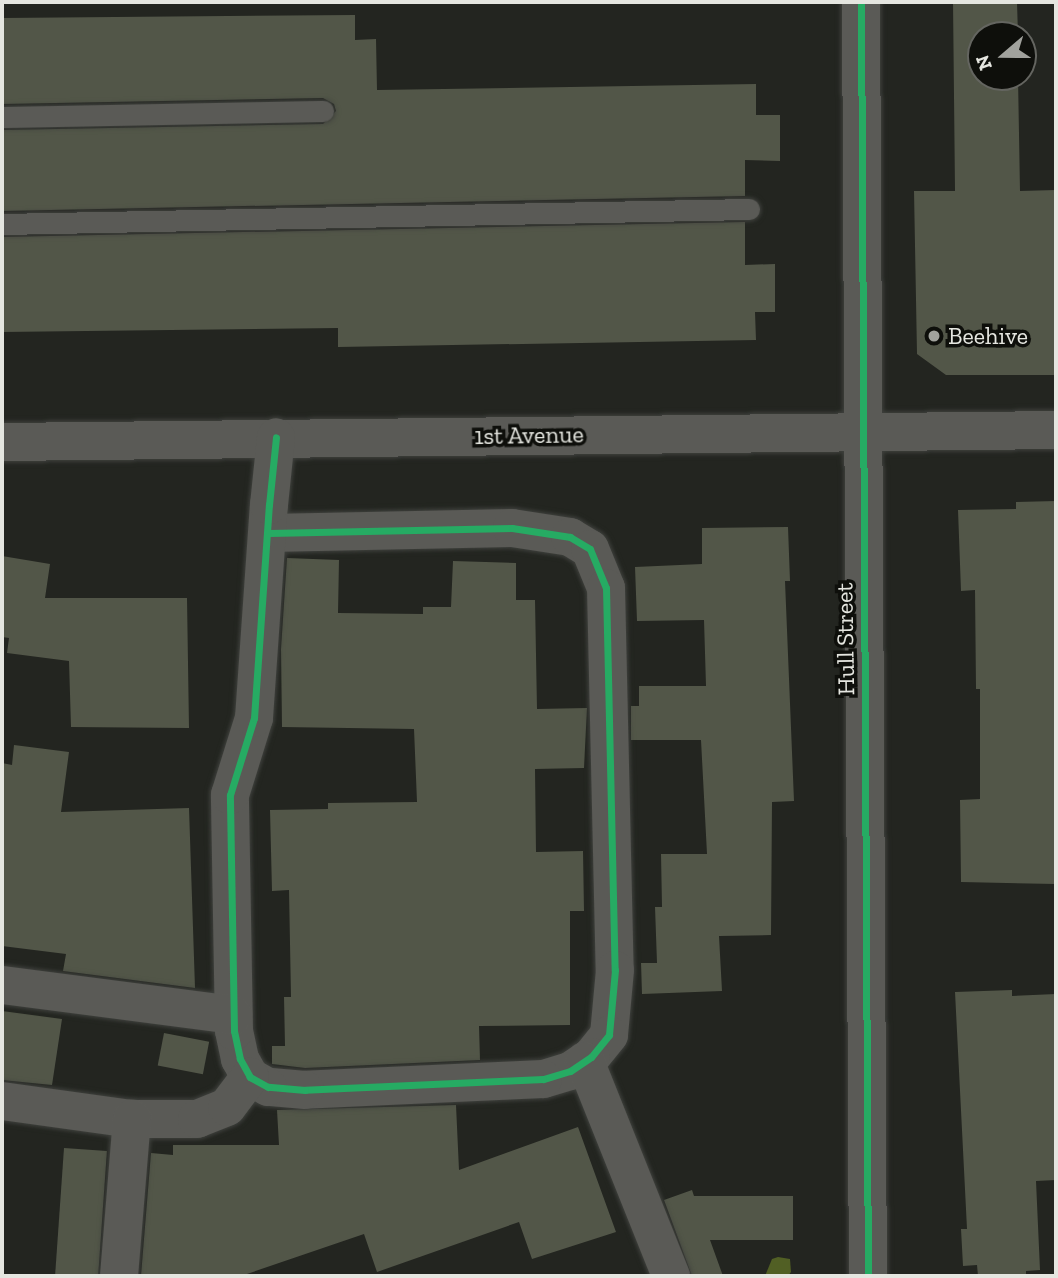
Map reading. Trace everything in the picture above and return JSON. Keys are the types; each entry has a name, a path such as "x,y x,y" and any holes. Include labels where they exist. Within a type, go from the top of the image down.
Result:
{"street":[{"name":"Hull Street","path":"861,2 869,1276"},
{"name":"1st Avenue","path":"2,442 1056,430"},
{"path":"269,533 512,528 570,537 590,549 606,588 615,970 609,1035 585,1061 543,1079 305,1090 268,1087 250,1077 240,1059 233,1015 230,795 254,718 276,437"},
{"path":"2,985 233,1015"},
{"path":"585,1061 671,1276"},
{"path":"2,1101 132,1119 197,1119 216,1114 250,1077"},
{"path":"119,1276 132,1119"}],"lane":[{"path":"2,117 323,111"},
{"path":"2,224 749,209"}],"shaded area":[{"path":"772,1259 790,1259 791,1272 788,1276 765,1276"}],"building":[{"path":"953,2 1017,2 1018,21 967,21 967,91 1018,91 1020,191 1056,190 1056,375 946,375 917,354 914,191 955,191"},
{"path":"355,15 355,40 376,39 377,90 756,84 756,115 780,115 780,161 745,160 745,196 2,211 2,130 323,124 336,111 334,104 323,98 2,104 2,18"},
{"path":"745,222 745,265 775,264 775,312 755,312 756,340 338,347 338,328 2,332 2,237"},
{"path":"1056,501 1056,884 961,882 960,800 980,799 980,689 976,689 975,590 961,591 958,510 1016,509 1016,502"},
{"path":"788,527 790,581 785,581 794,801 772,802 771,935 719,936 722,991 642,994 641,963 657,963 655,907 662,907 661,854 707,854 701,740 631,740 631,706 639,706 639,686 706,686 704,620 637,621 635,567 702,564 702,528"},
{"path":"2,556 50,564 45,598 187,598 189,728 71,727 69,661 7,653 9,638 2,637"},
{"path":"287,558 339,560 338,613 423,614 423,607 451,607 453,561 516,563 516,600 535,600 537,709 587,708 584,768 535,769 536,852 583,851 584,911 570,911 570,1025 479,1026 480,1060 305,1068 272,1064 272,1046 285,1046 284,997 291,997 289,890 272,891 270,810 328,809 328,803 417,802 414,729 282,727 281,649"},
{"path":"14,745 69,752 61,812 189,808 195,988 63,971 66,954 2,946 2,763 12,765"},
{"path":"1012,990 1012,996 1056,994 1056,1180 1036,1181 1040,1270 1026,1271 1026,1276 978,1276 977,1265 963,1266 961,1229 967,1229 955,992"},
{"path":"2,1011 62,1019 52,1085 2,1080"},
{"path":"164,1033 209,1042 203,1074 158,1065"},
{"path":"456,1105 459,1170 578,1127 616,1232 532,1259 519,1222 377,1272 364,1234 241,1276 141,1276 151,1153 173,1155 173,1145 279,1145 277,1110"},
{"path":"64,1148 107,1151 98,1276 55,1276"},
{"path":"692,1190 694,1196 793,1196 793,1240 710,1240 723,1276 692,1276 664,1200"}],"cycle path":[{"path":"861,2 868,1276"},
{"path":"269,533 512,528 570,537 590,549 606,588 615,970 609,1035 591,1057 570,1071 543,1079 305,1090 268,1087 250,1077 240,1059 234,1031 230,795 254,718 276,437"}],"place":[{"name":"Beehive","path":"934,336"}]}
